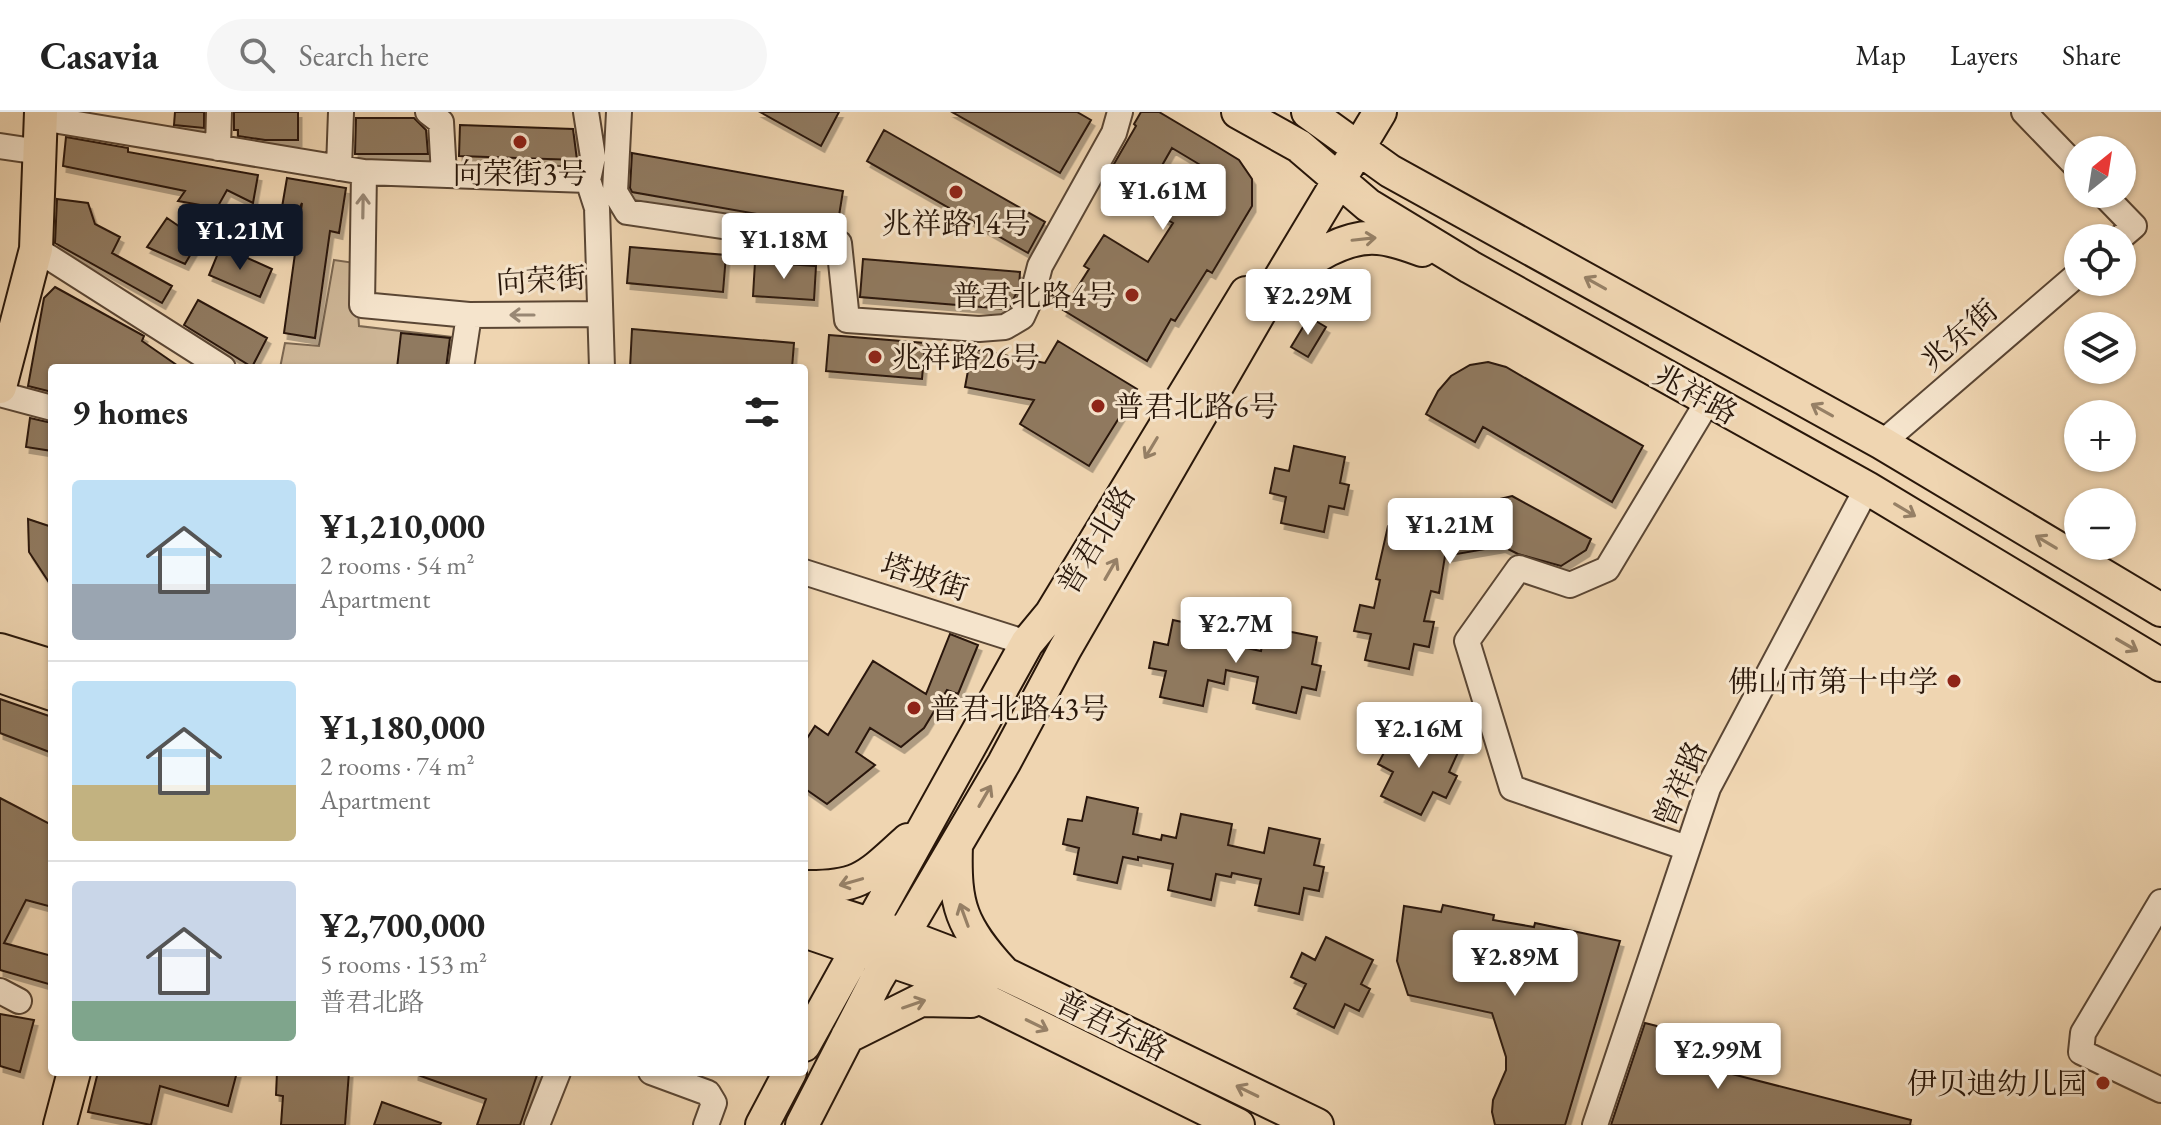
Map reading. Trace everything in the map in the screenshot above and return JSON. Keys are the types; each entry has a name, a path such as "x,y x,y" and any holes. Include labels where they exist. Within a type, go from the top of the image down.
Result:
{"main road":[{"name":"兆祥路","path":"1238,112 1299,146 1368,205 1470,267 1867,488 2161,665"},
{"name":"兆祥路","path":"1308,112 1352,132 1390,171 2146,592 2161,610"},
{"name":"普君北路","path":"802,1125 896,948 1258,315 1352,132 1380,112"},
{"path":"0,387 36,249 41,115"},
{"name":"普君北路","path":"808,1038 1027,643 1051,614 1330,174"},
{"path":"1258,315 1292,275 1319,256 1351,240 1377,238 1401,242 1470,267"},
{"path":"0,650 48,665"},
{"path":"0,676 48,693"},
{"path":"808,887 827,888 868,876 931,819"},
{"path":"956,845 955,883 963,914 975,942 1005,974"},
{"path":"808,905 864,937 896,948"},
{"path":"808,931 864,937"},
{"name":"普君东路","path":"896,948 1005,974 1317,1125"},
{"name":"普君东路","path":"896,948 989,1002 1238,1125"},
{"path":"847,1037 921,1000 989,1002"},
{"path":"60,1125 73,1076"},
{"path":"762,1125 788,1076"}],"street":[{"path":"218,148 219,112"},
{"path":"341,112 352,170"},
{"path":"428,112 441,122 444,175"},
{"name":"向荣街","path":"352,170 362,305 469,315 600,314 597,208 588,180 593,157 586,112"},
{"path":"619,112 615,192 627,212 839,243 847,320 979,329 1005,327 1022,317 1040,266 1114,133 1120,112"},
{"path":"2024,112 2064,153"},
{"path":"41,115 352,170 588,180"},
{"path":"0,146 40,152"},
{"path":"2117,208 2132,224"},
{"path":"36,249 217,364"},
{"name":"兆东街","path":"1882,443 2064,286"},
{"path":"600,314 602,364"},
{"path":"462,364 469,315"},
{"path":"0,394 48,407"},
{"path":"1687,848 1512,788 1467,641 1519,568 1570,585 1607,569 1708,401"},
{"name":"曾祥路","path":"1595,1125 1708,788 1867,488"},
{"name":"塔坡街","path":"808,573 1027,643"},
{"path":"2161,902 2083,1033 2081,1052 2161,1090"},
{"path":"537,1125 556,1076"},
{"path":"662,1076 708,1093 714,1103 706,1125"}],"shaded area":[{"path":"334,260 355,263 359,326 460,338 457,364 281,364 285,343 319,346"}],"building":[{"path":"175,112 204,112 204,128 174,125"},
{"path":"234,112 298,112 298,140 238,136 238,130 234,130"},
{"path":"760,112 839,112 821,146"},
{"path":"952,112 1077,112 1091,120 1060,173"},
{"path":"1141,112 1159,112 1239,160 1252,179 1252,206 1212,273 1207,270 1175,321 1171,319 1147,361 1063,310 1089,269 1084,266 1104,235 1148,262 1173,223 1103,183 1136,126 1134,124","holes":["1172,148 1207,169 1190,196 1156,176"]},
{"path":"356,118 414,118 426,130 428,154 355,154"},
{"name":"向荣街3号","path":"460,125 573,129 577,160 459,156"},
{"name":"兆祥路14号","path":"884,130 1045,222 1028,253 867,161"},
{"path":"66,137 128,148 128,152 258,175 253,203 227,190 217,208 178,201 185,191 63,166"},
{"path":"632,153 843,191 837,228 632,192"},
{"path":"287,178 346,188 339,233 330,231 315,338 284,333 302,203 281,249 275,248"},
{"path":"57,199 88,203 95,224 120,237 112,253 172,286 162,303 55,243"},
{"path":"167,218 199,240 185,264 147,247"},
{"path":"221,246 272,269 260,297 209,275"},
{"path":"630,247 726,255 723,292 627,283"},
{"path":"863,259 1020,272 1019,288 1006,309 860,297"},
{"path":"755,262 816,266 814,300 753,296"},
{"path":"55,287 144,336 142,341 175,364 48,364 48,391 28,386 44,298"},
{"path":"198,300 267,338 254,364 247,364 184,325"},
{"path":"1309,317 1326,327 1308,357 1291,347"},
{"path":"632,329 794,343 792,364 630,364"},
{"path":"401,333 450,338 447,364 397,364"},
{"name":"兆祥路26号","path":"829,335 925,343 922,379 826,371"},
{"name":"普君北路6号","path":"1058,341 1137,389 1089,466 1020,424 1034,400 965,387 972,349 1045,363"},
{"path":"1488,362 1506,367 1643,446 1612,502 1483,427 1475,442 1426,414 1438,391 1451,376 1470,365"},
{"path":"30,418 48,422 48,450 26,447"},
{"path":"1294,446 1345,457 1340,483 1349,485 1344,509 1329,506 1324,532 1281,523 1286,497 1270,493 1275,468 1289,471"},
{"path":"1512,496 1591,539 1586,550 1561,566 1518,554 1502,546 1445,556 1439,593 1431,591 1424,621 1434,622 1429,647 1414,644 1409,669 1365,660 1371,634 1354,631 1360,605 1374,608 1380,580 1376,579 1388,526"},
{"path":"28,519 48,526 48,581 29,552"},
{"path":"1173,620 1224,631 1222,643 1261,651 1266,627 1317,637 1312,664 1321,666 1316,690 1302,687 1296,713 1253,703 1258,677 1226,670 1224,684 1208,680 1203,706 1160,697 1166,671 1149,668 1154,642 1168,645"},
{"path":"950,634 978,645 958,694 947,690 924,728 901,747 870,728 856,752 875,765 827,804 808,791 808,737 815,726 828,735 873,661 926,694"},
{"path":"0,699 48,716 48,751 0,733"},
{"path":"1413,725 1460,748 1449,772 1457,776 1446,798 1433,792 1421,815 1381,796 1393,772 1378,764 1390,741 1403,747"},
{"path":"1087,797 1138,808 1133,834 1161,840 1162,835 1176,838 1181,814 1232,824 1228,845 1264,853 1269,828 1320,839 1314,865 1324,867 1319,891 1304,888 1299,914 1255,905 1261,879 1232,873 1231,877 1216,874 1211,900 1168,890 1173,864 1138,857 1138,860 1123,857 1117,883 1074,874 1079,848 1063,844 1068,819 1082,821"},
{"path":"0,798 48,823 48,906 26,900 4,943 48,955 48,984 0,970"},
{"path":"1443,905 1494,915 1493,920 1534,927 1535,923 1620,941 1565,1125 1495,1125 1493,1100 1506,1070 1506,1057 1492,1013 1408,995 1397,961 1404,906 1441,912"},
{"path":"1326,937 1373,960 1361,984 1370,989 1359,1011 1345,1004 1334,1028 1294,1008 1306,984 1291,977 1302,953 1315,960"},
{"path":"0,1014 34,1020 20,1072 0,1066"},
{"path":"1645,1023 1732,1045 1728,1073 1911,1120 1910,1125 1611,1125"},
{"path":"97,1076 236,1076 228,1106 160,1086 151,1125 88,1112"},
{"path":"277,1076 349,1076 345,1125 281,1125 283,1096 276,1095"},
{"path":"421,1076 537,1076 520,1125 477,1125 486,1099"},
{"path":"382,1102 441,1123 374,1125"}],"place":[{"name":"向荣街3号","path":"520,142"},
{"name":"兆祥路14号","path":"956,192"},
{"name":"普君北路4号","path":"1132,295"},
{"name":"兆祥路26号","path":"875,357"},
{"name":"普君北路6号","path":"1098,406"},
{"name":"佛山市第十中学","path":"1954,681"},
{"name":"普君北路43号","path":"914,708"},
{"name":"伊贝迪幼儿园","path":"2103,1083"}]}
